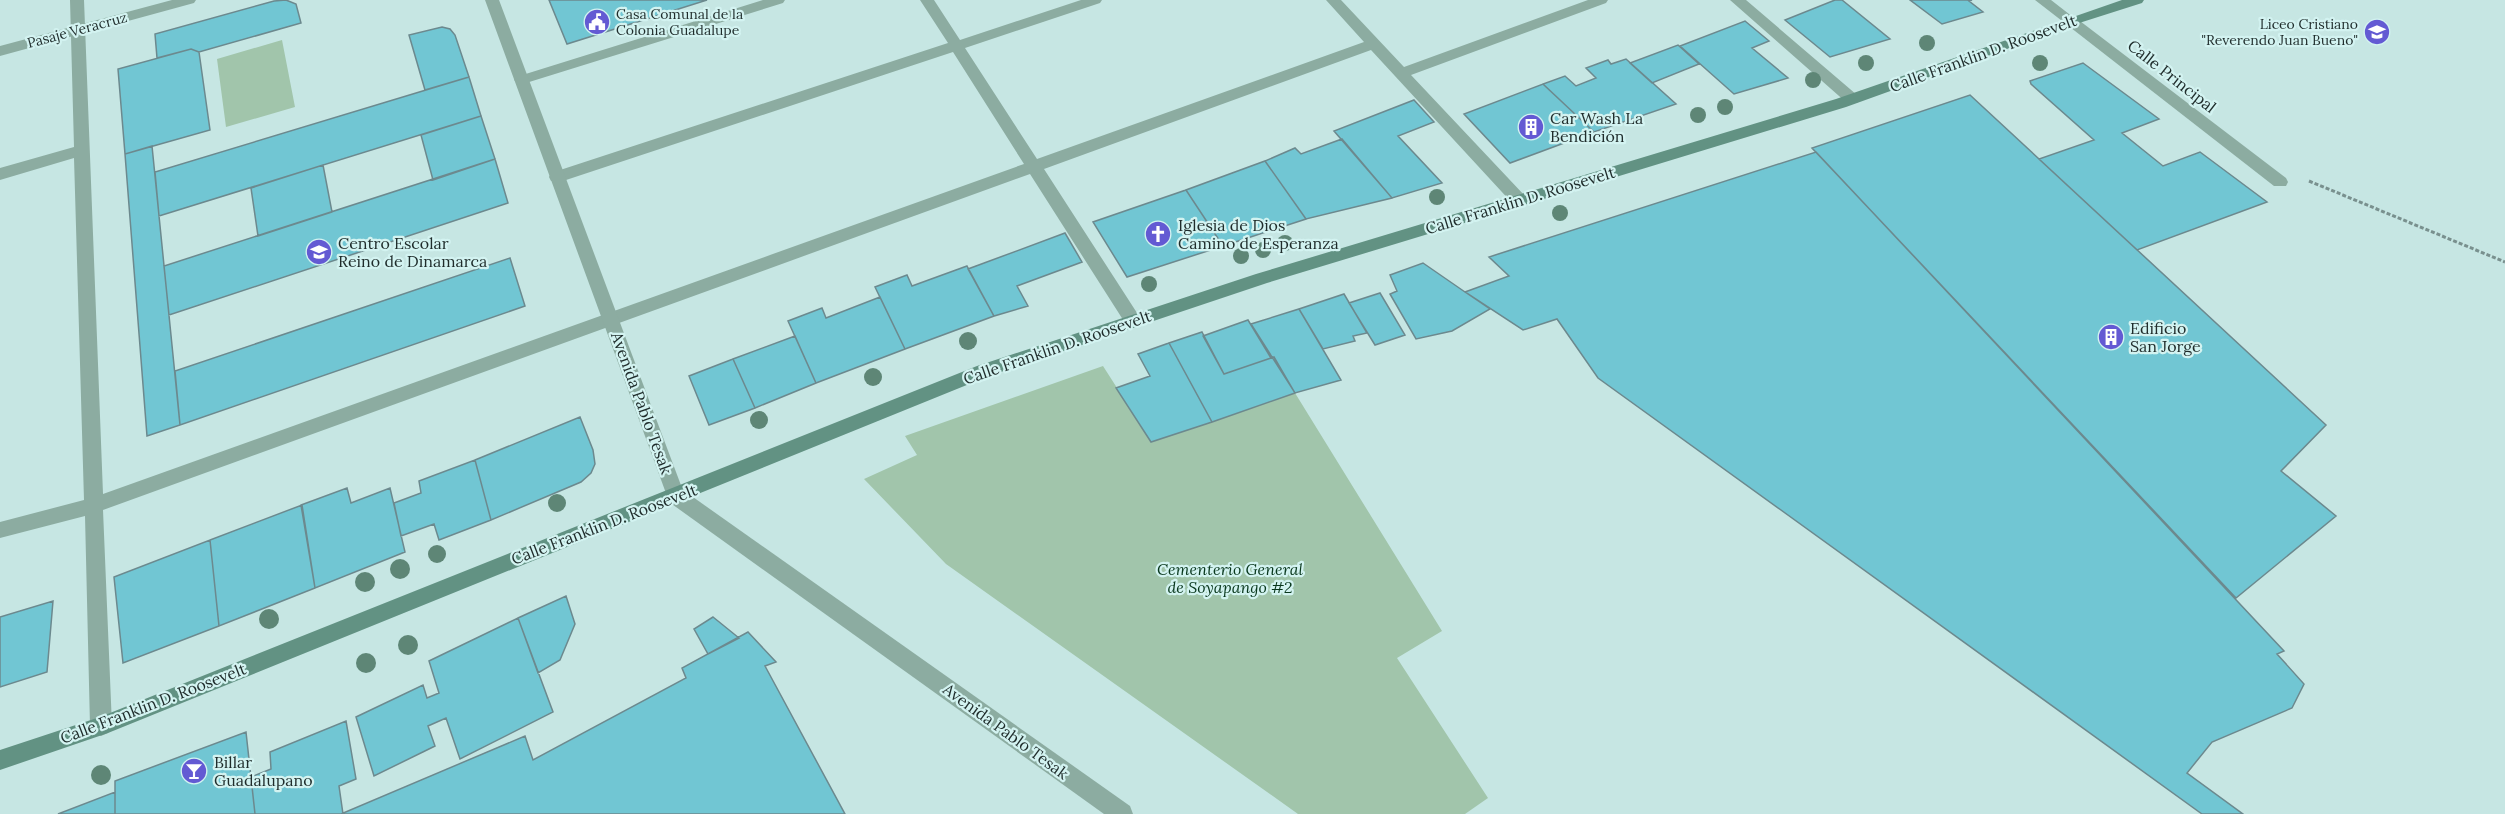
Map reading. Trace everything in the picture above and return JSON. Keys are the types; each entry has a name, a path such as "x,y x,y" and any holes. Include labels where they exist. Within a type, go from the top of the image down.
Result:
{"main road":[{"name":"Calle Franklin D. Roosevelt","path":"0,760 101,726 424,594 676,496 983,371 1262,278 1852,99 2071,21 2137,0"}],"street":[{"path":"77,0 101,726"},
{"name":"Pasaje Veracruz","path":"0,51 189,0"},
{"name":"Avenida Pablo Tesak","path":"492,0 676,496 1122,814"},
{"path":"521,80 778,0"},
{"path":"927,0 1133,321"},
{"path":"557,177 1095,0"},
{"path":"1333,0 1519,200"},
{"path":"1402,73 1600,0"},
{"path":"1737,0 1852,99"},
{"name":"Calle Principal","path":"2042,0 2280,182"},
{"path":"0,530 95,505 1374,44"},
{"path":"0,174 83,150"}],"path":[{"path":"2280,182 2312,181 2505,262"}],"green space":[{"path":"282,40 295,107 226,127 217,59"},
{"name":"Cementerio General de Soyapango #2","path":"1103,366 1151,441 1295,393 1442,631 1397,658 1488,798 1465,814 1298,814 946,564 864,479 917,455 905,436"}],"building":[{"path":"286,0 296,4 301,23 199,52 191,49 157,58 155,34 274,1"},
{"name":"Casa Comunal de la Colonia Guadalupe","path":"549,0 707,0 567,44"},
{"path":"1835,0 1842,0 1890,39 1830,57 1785,20"},
{"path":"1910,0 1972,0 1969,1 1983,12 1942,24"},
{"path":"1745,21 1769,41 1752,48 1788,78 1734,94 1680,46"},
{"path":"442,27 450,29 455,35 469,77 425,90 409,35"},
{"path":"1678,45 1699,64 1652,83 1630,63"},
{"path":"191,49 199,52 210,130 125,154 118,69"},
{"path":"1626,59 1676,104 1594,132 1543,84 1565,76 1576,86 1596,78 1586,68 1608,60 1611,64"},
{"path":"2083,63 2159,119 2122,133 2163,166 2200,152 2267,202 2137,250 2039,159 2094,140 2030,81"},
{"path":"469,77 481,116 159,216 155,172"},
{"name":"Car Wash La Bendición","path":"1543,84 1594,132 1510,163 1464,114"},
{"name":"Edificio San Jorge","path":"1970,95 2326,425 2281,471 2336,516 2236,598 1812,148"},
{"path":"1414,100 1434,122 1398,136 1442,183 1392,198 1334,131"},
{"path":"481,116 495,159 433,180 421,135"},
{"path":"1342,139 1392,198 1306,219 1265,161 1295,148 1301,154"},
{"path":"152,146 180,425 147,436 125,154"},
{"path":"1816,152 2284,651 2277,654 2304,684 2292,708 2212,742 2187,773 2243,814 2202,814 1598,378 1557,319 1523,330 1465,292 1509,276 1489,257"},
{"path":"495,159 508,203 169,315 164,266"},
{"path":"1265,161 1306,219 1223,246 1186,190"},
{"path":"323,165 332,212 258,236 251,188"},
{"name":"Iglesia de Dios Camino de Esperanza","path":"1186,190 1223,246 1127,277 1093,222"},
{"path":"1065,233 1082,262 1017,286 1028,306 994,316 968,269"},
{"path":"510,258 525,306 180,425 175,371"},
{"path":"1423,263 1490,309 1452,331 1416,339 1390,294 1397,291 1390,275"},
{"path":"967,266 994,316 905,349 875,287 907,275 912,286"},
{"path":"1380,293 1405,335 1375,345 1349,303"},
{"path":"1344,294 1367,333 1353,336 1355,341 1323,349 1299,309"},
{"path":"880,297 905,349 816,383 788,321 822,308 826,318"},
{"path":"1299,309 1341,380 1295,393 1251,324"},
{"path":"1248,320 1271,358 1224,374 1203,336"},
{"path":"1202,332 1224,374 1274,357 1295,393 1212,422 1169,343"},
{"path":"795,336 816,383 755,408 733,359"},
{"path":"1169,343 1212,422 1151,442 1116,388 1150,376 1138,354"},
{"path":"733,359 755,408 709,425 689,376"},
{"path":"580,417 593,450 595,464 591,473 581,482 491,520 475,460"},
{"path":"475,460 491,520 439,540 434,524 401,536 394,503 421,493 419,481"},
{"path":"347,488 351,503 390,488 405,552 315,588 301,505"},
{"path":"302,505 315,588 219,626 210,540"},
{"path":"210,540 219,626 123,663 114,577"},
{"path":"566,596 575,624 560,660 538,673 518,618"},
{"path":"53,601 47,672 0,687 0,617"},
{"path":"713,617 739,638 708,654 694,629"},
{"path":"518,618 553,712 460,759 446,718 428,726 435,746 374,776 356,717 423,685 427,698 439,693 429,661"},
{"path":"748,632 776,662 765,666 845,814 341,814 525,736 533,760 686,678 682,668"},
{"path":"346,721 356,779 339,786 343,814 255,814 251,777 271,769 270,752"},
{"name":"Billar Guadalupano","path":"246,732 255,814 115,814 115,781"},
{"path":"115,792 115,814 58,814"}],"place":[{"name":"Casa Comunal de la Colonia Guadalupe","path":"597,22"},
{"name":"Liceo Cristiano \"Reverendo Juan Bueno\"","path":"2377,32"},
{"name":"Car Wash La Bendición","path":"1531,127"},
{"name":"Iglesia de Dios Camino de Esperanza","path":"1158,234"},
{"name":"Centro Escolar Reino de Dinamarca","path":"319,252"},
{"name":"Edificio San Jorge","path":"2111,337"},
{"name":"Billar Guadalupano","path":"194,771"}]}
